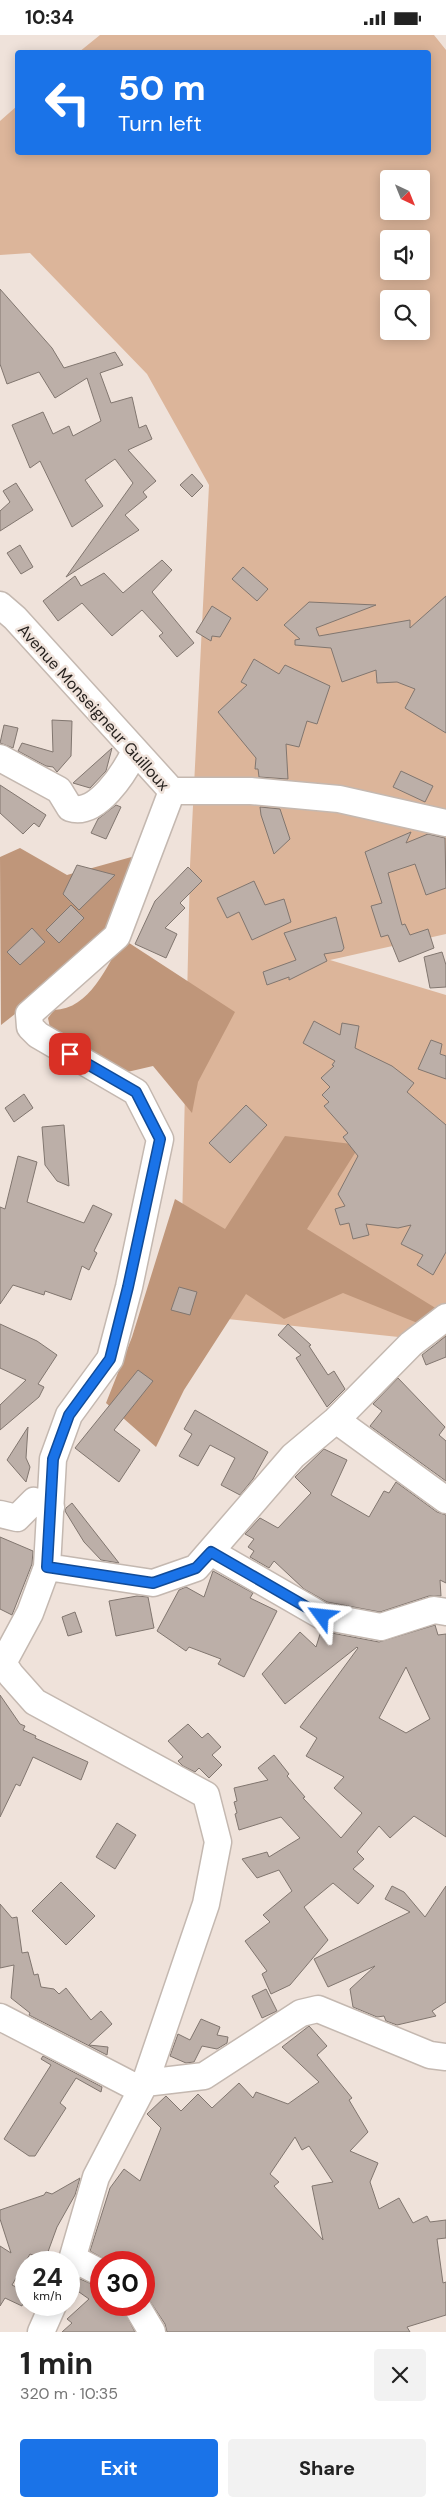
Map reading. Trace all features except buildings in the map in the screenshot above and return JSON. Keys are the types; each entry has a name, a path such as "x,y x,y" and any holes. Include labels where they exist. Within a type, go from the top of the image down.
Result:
{"street":[{"name":"Avenue Monseigneur Guilloux","path":"0,605 172,791 117,935 29,1014 30,1027 38,1035 136,1092 160,1139 128,1287 110,1359 69,1415 53,1459 47,1567 30,1613 2,1664 35,1702 206,1795 218,1842 206,1904 143,2086 96,2177 75,2251"},
{"path":"0,758 59,790 70,808 78,811 86,809 104,795 124,773 136,751"},
{"path":"172,791 251,791 339,799 446,823"},
{"path":"47,1567 153,1583 196,1568 293,1456 336,1420 411,1344 446,1317"},
{"path":"336,1420 446,1500"},
{"path":"0,1514 16,1518 34,1501 51,1507"},
{"path":"211,1552 322,1616 381,1627 434,1611 446,1612"},
{"path":"0,2017 143,2086 204,2076 301,2013 318,2009 430,2055 446,2057"},
{"path":"41,2332 48,2316"},
{"path":"143,2316 152,2332"}],"shaded area":[{"path":"100,35 434,35 446,50 446,934 330,960 446,995 446,1342 180,1314 190,866 209,485 147,374 30,253 0,255 0,121 15,108 15,155 431,155 431,50 81,50"},
{"path":"20,848 67,875 135,856 113,930 62,977 1,1025 0,857"},
{"path":"123,939 235,1012 198,1082 192,1113 153,1066 123,1073 50,1028 48,1018 54,1010 67,1008 87,994 104,973"},
{"path":"285,1136 360,1145 307,1229 442,1312 430,1328 343,1293 284,1319 246,1294 184,1390 156,1447 106,1403 132,1337 175,1199 225,1229"}],"route":[{"path":"70,1054 136,1092 160,1139 128,1287 110,1359 69,1415 53,1459 47,1567 153,1583 196,1568 211,1552 322,1616"}]}
